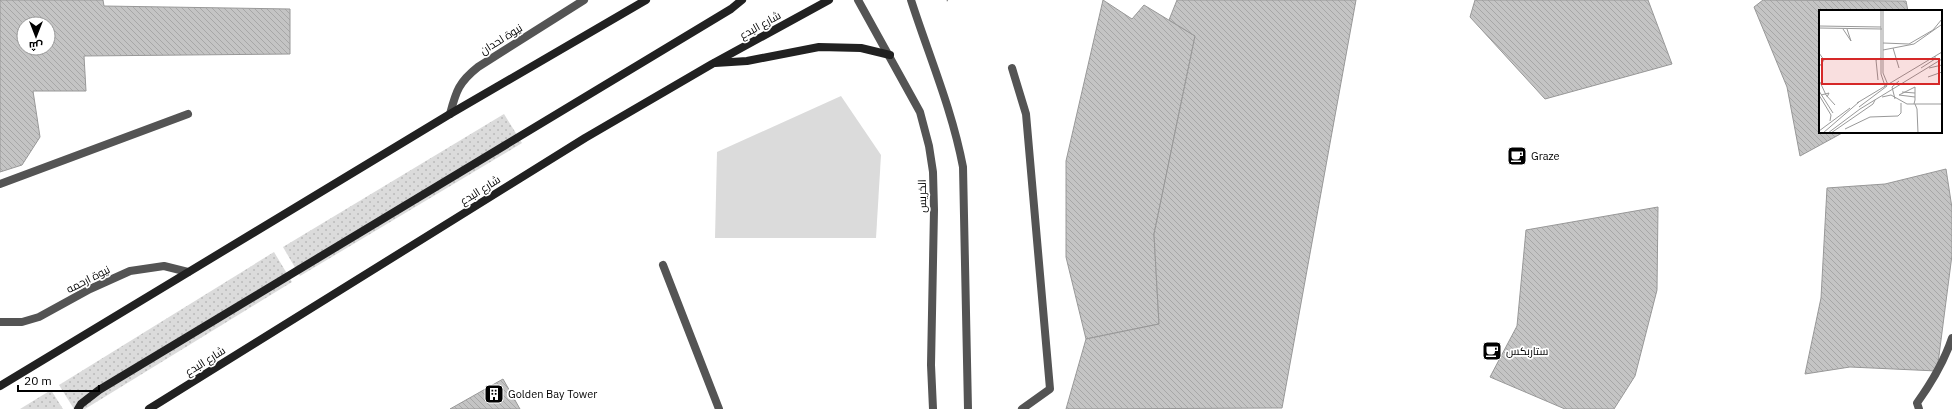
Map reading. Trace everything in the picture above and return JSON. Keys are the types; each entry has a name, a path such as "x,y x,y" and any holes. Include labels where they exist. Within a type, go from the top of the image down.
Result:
{"main road":[{"path":"0,386 450,114 646,0"},
{"path":"78,409 81,404 99,390 742,0"},
{"name":"شارع البدع","path":"149,409 585,138 712,64 829,0"},
{"path":"712,64 747,61 819,47 861,48 890,55"}],"street":[{"name":"نيوة لحدان","path":"450,114 456,93 464,78 478,67 584,0"},
{"name":"الخريس","path":"858,0 890,55 920,112 929,146 933,172 933,409"},
{"path":"911,0 947,102 957,136 963,167 968,409"},
{"path":"1012,68 1026,114 1050,389 1022,409"},
{"path":"0,184 188,114"},
{"path":"663,265 719,409"},
{"name":"نيوة ارحمه","path":"0,322 22,322 39,317 90,288 130,271 164,266 188,272"},
{"path":"1919,409 1917,403 1932,382 1946,357 1952,338"}],"shaded area":[{"path":"841,96 881,155 876,238 715,238 717,152"},
{"path":"504,114 522,143 300,276 283,247"},
{"path":"274,252 292,282 85,409 74,409 59,385"},
{"path":"51,390 63,409 20,409"}],"building":[{"path":"0,0 103,0 104,6 290,9 290,54 84,56 86,91 33,91 40,137 22,165 0,172"},
{"path":"1103,0 1132,19 1144,5 1195,36 1154,234 1159,324 1086,339 1066,257 1066,161"},
{"path":"1177,0 1356,0 1282,408 1066,409 1086,339 1159,324 1154,234 1195,36 1169,20"},
{"path":"1475,0 1648,0 1672,64 1545,99 1470,17"},
{"path":"1763,0 1906,1 1908,10 1819,10 1819,133 1842,133 1800,156 1787,87 1754,7"},
{"path":"1946,169 1952,208 1952,255 1937,371 1850,367 1805,374 1821,298 1827,188 1885,184"},
{"path":"1658,207 1657,290 1635,376 1614,409 1565,409 1490,377 1517,326 1526,230"},
{"name":"Golden Bay Tower","path":"503,379 520,409 450,409"}],"place":[{"name":"Graze","path":"1517,156"},
{"name":"ستاربكس","path":"1492,351"},
{"name":"Golden Bay Tower","path":"494,394"}]}
